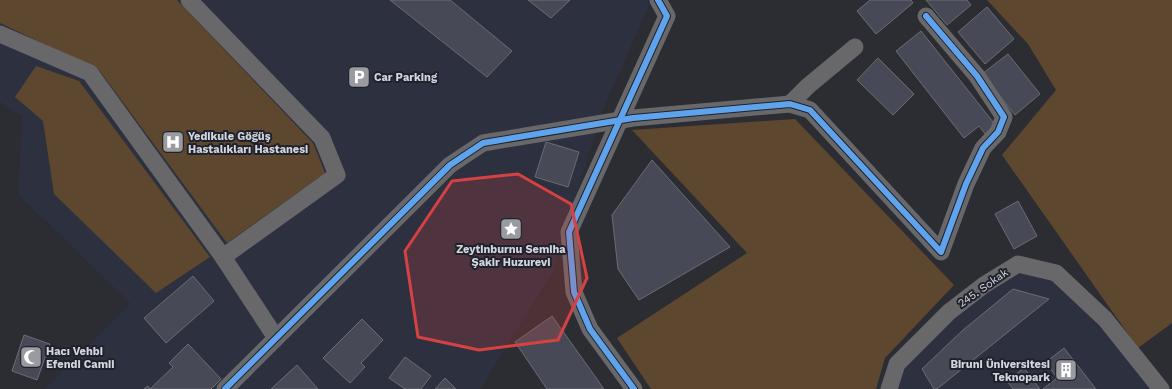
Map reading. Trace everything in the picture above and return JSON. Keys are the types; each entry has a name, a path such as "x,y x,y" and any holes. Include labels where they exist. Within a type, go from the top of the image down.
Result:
{"street":[{"path":"189,0 322,138 337,175 223,257"},
{"path":"634,389 590,329 574,292 568,232 621,120 667,16 658,0"},
{"path":"225,389 450,166 483,143 621,120 790,104 810,110 941,252 966,184 983,148 998,132 1004,117 977,76 926,16"},
{"path":"0,34 90,73 223,257 276,338"},
{"path":"790,104 808,86 855,47"},
{"name":"245. Sokak","path":"889,389 897,364 949,312 984,285 1018,264 1056,273 1105,319 1161,389"}],"highlighted area":[{"path":"518,174 571,204 587,278 558,340 479,350 418,337 405,251 452,181"}],"shaded area":[{"path":"0,0 646,0 650,3 601,114 554,270 480,389 45,389 130,303 18,194 22,116 0,102"},
{"path":"0,0 177,0 313,143 325,173 227,243 99,70 0,23"},
{"path":"987,0 1172,0 1172,323 1138,348 1002,155 1056,90 1028,44"},
{"path":"36,66 79,81 210,257 156,293 54,194 43,121 15,97"},
{"path":"795,119 954,285 885,358 876,389 651,389 617,338 747,253 632,130"},
{"path":"1022,272 1053,278 1088,313 1152,389 897,389 903,367 972,302"}],"building":[{"path":"390,0 450,0 512,51 487,77"},
{"path":"528,0 570,0 551,18"},
{"path":"870,0 911,0 913,3 876,34 857,11"},
{"path":"926,0 967,0 971,5 947,25"},
{"path":"987,7 1014,39 985,64 958,32"},
{"path":"921,31 997,127 986,135 979,126 964,138 896,51"},
{"path":"1008,54 1040,94 1015,115 982,74"},
{"path":"878,58 914,94 893,115 857,80"},
{"path":"546,142 579,152 568,187 535,177"},
{"path":"652,160 730,247 639,300 618,269 612,215"},
{"path":"1018,201 1037,236 1014,249 995,214"},
{"path":"193,276 214,301 166,343 144,318"},
{"path":"1013,289 1049,299 937,389 934,389 922,369 963,330"},
{"path":"552,316 604,389 547,389 515,342"},
{"path":"362,319 383,340 361,363 365,367 350,383 323,358"},
{"name":"Hacı Vehbi Efendi Camii","path":"24,335 50,344 37,380 12,371"},
{"path":"188,344 221,379 211,389 150,389 173,367 169,363"},
{"name":"Biruni Üniversitesi Teknopark","path":"1064,348 1096,389 1043,389 1057,378 1046,362"},
{"path":"405,357 431,376 421,389 405,389 389,378"},
{"path":"297,365 318,389 271,389"},
{"name":"Biruni Üniversitesi Teknopark","path":"1024,368 1040,389 1013,389 1007,381"},
{"path":"445,378 456,389 435,389"}],"cycle path":[{"path":"634,389 590,329 574,292 569,232 667,16 658,0"},
{"path":"225,389 450,165 483,143 633,118 790,104 810,110 941,252 966,184 983,148 998,132 1004,117 977,76 926,16"}],"place":[{"name":"Car Parking","path":"359,77"},
{"name":"Yedikule Göğüş Hastalıkları Hastanesi","path":"173,142"},
{"name":"Zeytinburnu Semiha Şakir Huzurevi","path":"511,229"},
{"name":"Hacı Vehbi Efendi Camii","path":"31,357"},
{"name":"Biruni Üniversitesi Teknopark","path":"1066,370"}]}
